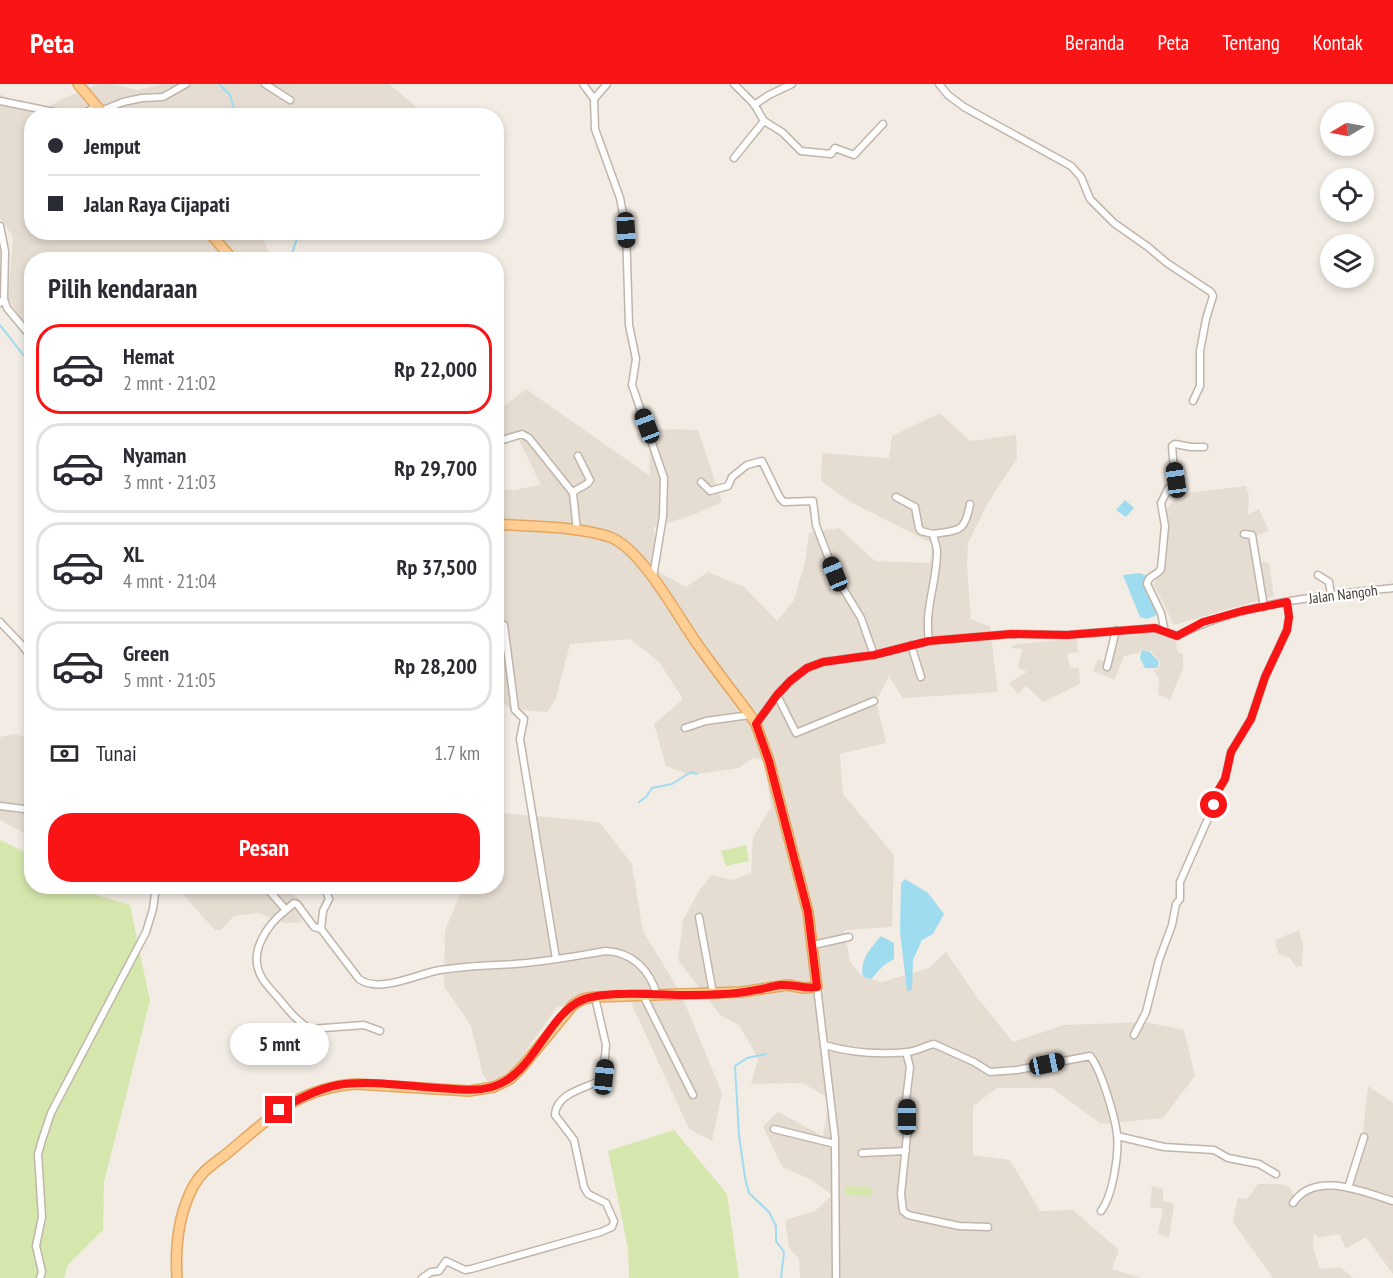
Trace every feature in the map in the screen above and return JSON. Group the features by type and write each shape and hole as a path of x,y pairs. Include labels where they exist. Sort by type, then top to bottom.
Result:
{"main road":[{"path":"78,84 98,108"},
{"path":"216,240 226,252"},
{"path":"177,1278 178,1229 194,1185 204,1170 230,1152 279,1110 318,1091 338,1085 368,1084 469,1091 494,1087 510,1079 573,1005 583,999 690,995 713,989 752,991 780,985 817,987 808,912 769,761 756,724 750,715 698,646 653,578 622,543 594,532 504,525"}],"street":[{"path":"108,108 142,98 163,98 186,84"},
{"path":"265,84 290,100"},
{"path":"583,84 594,99 595,129 620,198 626,230 629,326 636,359 632,385 664,478 663,516 653,578"},
{"path":"594,99 607,84"},
{"path":"734,84 754,105 764,121 782,132 801,151 831,154 835,148 854,155 883,124"},
{"path":"754,105 769,94 792,84"},
{"path":"939,84 948,95 964,107 1071,166 1081,177 1090,199 1114,224 1211,292 1213,296 1200,351 1200,386 1193,402"},
{"path":"0,101 35,108"},
{"path":"734,158 764,121"},
{"path":"0,226 4,240 2,301 24,328"},
{"path":"504,440 522,434 529,438 573,493 577,531"},
{"path":"1166,633 1161,613 1147,584 1152,575 1161,569 1165,526 1161,503 1176,480 1172,446 1175,444 1204,447"},
{"path":"573,493 590,482 578,456"},
{"path":"701,482 710,491 728,486 732,477 747,465 762,461 780,498 787,503 813,501 816,525 831,564 861,618 874,655"},
{"path":"896,497 915,507 919,528 921,531 933,534 962,527 966,522 970,504"},
{"path":"929,641 928,607 937,551 933,534"},
{"path":"1244,534 1252,535 1264,607"},
{"path":"1318,575 1329,582 1330,595"},
{"name":"Jalan Nangoh","path":"756,724 790,681 813,665 832,660 874,655 929,641 1025,634 1067,635 1155,628 1177,636 1203,622 1264,607 1330,595 1393,588"},
{"path":"1134,1035 1146,1012 1159,960 1172,925 1176,904 1180,899 1180,882 1214,805 1218,789 1225,779 1231,752 1251,719 1265,677 1287,630 1289,617 1287,602"},
{"path":"0,622 24,648"},
{"path":"504,625 514,710 524,719 520,739 556,960"},
{"path":"1107,667 1116,630"},
{"path":"911,645 921,677"},
{"path":"777,695 796,733 874,701"},
{"path":"685,728 706,721 750,715"},
{"path":"0,806 24,809"},
{"path":"40,1278 42,1272 36,1246 42,1217 40,1147 51,1113 146,932 155,894"},
{"path":"272,894 286,910"},
{"path":"321,929 323,911 329,899 327,894"},
{"path":"380,1031 364,1025 310,1029 295,1018 262,978 258,957 262,936 275,919 294,903 314,927 321,929 359,979 372,985 437,971 556,960 606,951 616,952 646,970 654,983 657,995"},
{"path":"699,917 713,989"},
{"path":"813,945 849,937"},
{"path":"817,987 835,1144 836,1278"},
{"path":"643,995 693,1095"},
{"path":"422,1278 431,1272 439,1271 446,1261 465,1270 471,1269 602,1232 612,1227 614,1221 606,1203 588,1194 584,1187 574,1140 555,1114 559,1104 567,1097 604,1077 606,1044 595,997"},
{"path":"824,1045 843,1051 873,1053 906,1052 934,1044 990,1072 1017,1070 1090,1056 1102,1080 1117,1136 1114,1177 1106,1204 1101,1210"},
{"path":"906,1052 910,1067 906,1100 906,1151 901,1204 905,1213 958,1226 988,1227"},
{"path":"774,1129 835,1144"},
{"path":"1117,1136 1164,1147 1214,1150 1228,1158 1259,1164 1276,1174"},
{"path":"1348,1188 1364,1137"},
{"path":"862,1153 906,1151"},
{"path":"1293,1203 1307,1190 1321,1186 1339,1186 1393,1201"}],"shaded area":[{"path":"99,84 111,84 138,90 163,84 389,84 418,108 46,108 66,97"},
{"path":"0,94 24,109 24,240 264,240 268,252 24,252 24,324 8,298 13,237 0,218"},
{"path":"526,389 650,476 649,429 698,430 722,502 693,515 654,527 657,571 686,587 708,572 744,587 777,621 794,600 805,562 809,533 839,528 875,561 930,563 933,544 849,501 821,481 822,453 889,458 892,436 940,413 970,441 1016,435 1017,458 987,505 968,543 967,566 971,619 990,627 998,692 903,698 889,676 876,701 886,743 840,754 843,794 894,855 892,927 844,930 850,962 863,977 882,982 929,968 946,952 976,996 1013,1042 1064,1025 1145,1022 1184,1030 1195,1076 1163,1118 1101,1124 1052,1088 997,1088 973,1106 973,1155 1010,1160 1040,1211 1073,1210 1119,1250 1112,1269 1141,1278 800,1278 799,1259 789,1248 785,1220 815,1211 832,1195 812,1180 782,1167 763,1126 778,1112 823,1136 829,1098 802,1083 751,1084 758,1058 739,1025 720,1015 678,960 683,920 700,889 712,875 733,880 751,873 753,838 771,807 764,760 753,758 739,768 690,775 666,766 654,724 683,699 659,662 630,639 570,644 556,698 547,712 510,709 504,703 504,490 541,485 519,440 504,444 504,406"},
{"path":"1246,486 1249,496 1248,515 1259,509 1269,531 1253,537 1255,561 1269,563 1274,596 1174,625 1154,585 1166,554 1165,511 1179,494"},
{"path":"1159,632 1176,640 1177,651 1183,655 1183,668 1170,700 1158,694 1159,679 1153,670 1159,669 1160,662 1151,651 1141,650 1139,653 1124,656 1114,680 1093,671 1098,659 1107,662 1114,637"},
{"path":"1077,639 1078,652 1067,654 1070,667 1079,669 1080,684 1043,702 1026,686 1018,694 1009,683 1027,672 1018,667 1022,649 1010,648 1017,644"},
{"path":"15,734 24,737 24,833 0,820 0,737"},
{"path":"504,813 599,822 632,864 643,931 681,994 722,1093 712,1141 689,1129 629,998 606,999 557,1007 496,1093 483,1075 471,1026 444,986 445,931 460,894 504,894"},
{"path":"182,894 293,894 304,904 301,923 284,923 258,913 234,916 221,930 215,930"},
{"path":"1299,930 1303,945 1302,966 1296,967 1290,958 1278,953 1275,940"},
{"path":"1368,1086 1393,1103 1393,1274 1366,1237 1346,1249 1339,1234 1318,1238 1314,1232 1313,1247 1320,1269 1340,1267 1353,1278 1273,1278 1233,1222 1238,1198 1247,1199 1258,1184 1289,1186 1296,1200 1307,1190 1348,1188 1363,1132"},
{"path":"1152,1186 1163,1189 1163,1201 1174,1204 1169,1238 1158,1233 1163,1209 1150,1207"}],"green space":[{"path":"0,840 24,852 24,894 93,894 130,905 150,1001 104,1182 103,1230 68,1265 64,1278 0,1278"},
{"path":"746,845 749,861 726,866 721,851"},
{"path":"674,1130 727,1194 739,1278 629,1278 628,1248 608,1151"},
{"path":"845,1186 871,1187 871,1196 845,1195"}],"water":[{"path":"1125,500 1134,508 1126,517 1116,510"},
{"path":"1140,573 1147,576 1145,586 1152,597 1157,615 1147,619 1140,617 1123,575"},
{"path":"1142,650 1150,652 1159,662 1157,668 1145,668 1140,658"},
{"path":"905,879 928,893 944,914 933,934 922,940 913,960 912,990 907,991 900,932 901,883"},
{"path":"881,936 894,943 894,959 884,965 871,979 863,977 864,960"}],"waterway":[{"path":"219,84 230,95 234,108"},
{"path":"293,252 296,240"},
{"path":"0,325 24,356"},
{"path":"639,802 652,788 672,784 691,772 697,774"},
{"path":"766,1054 747,1058 735,1066 739,1135 749,1193 769,1212 776,1226 776,1241 784,1252 781,1278"}],"route":[{"path":"279,1110 318,1091 338,1085 368,1084 469,1091 494,1087 510,1079 532,1056 573,1005 583,999 618,995 742,992 780,985 817,987 808,912 769,761 756,724 790,681 818,663 874,655 929,641 1011,634 1067,635 1155,628 1177,636 1203,622 1287,602 1289,624 1287,630 1265,677 1251,719 1231,752 1225,779 1215,796 1214,805"}]}
